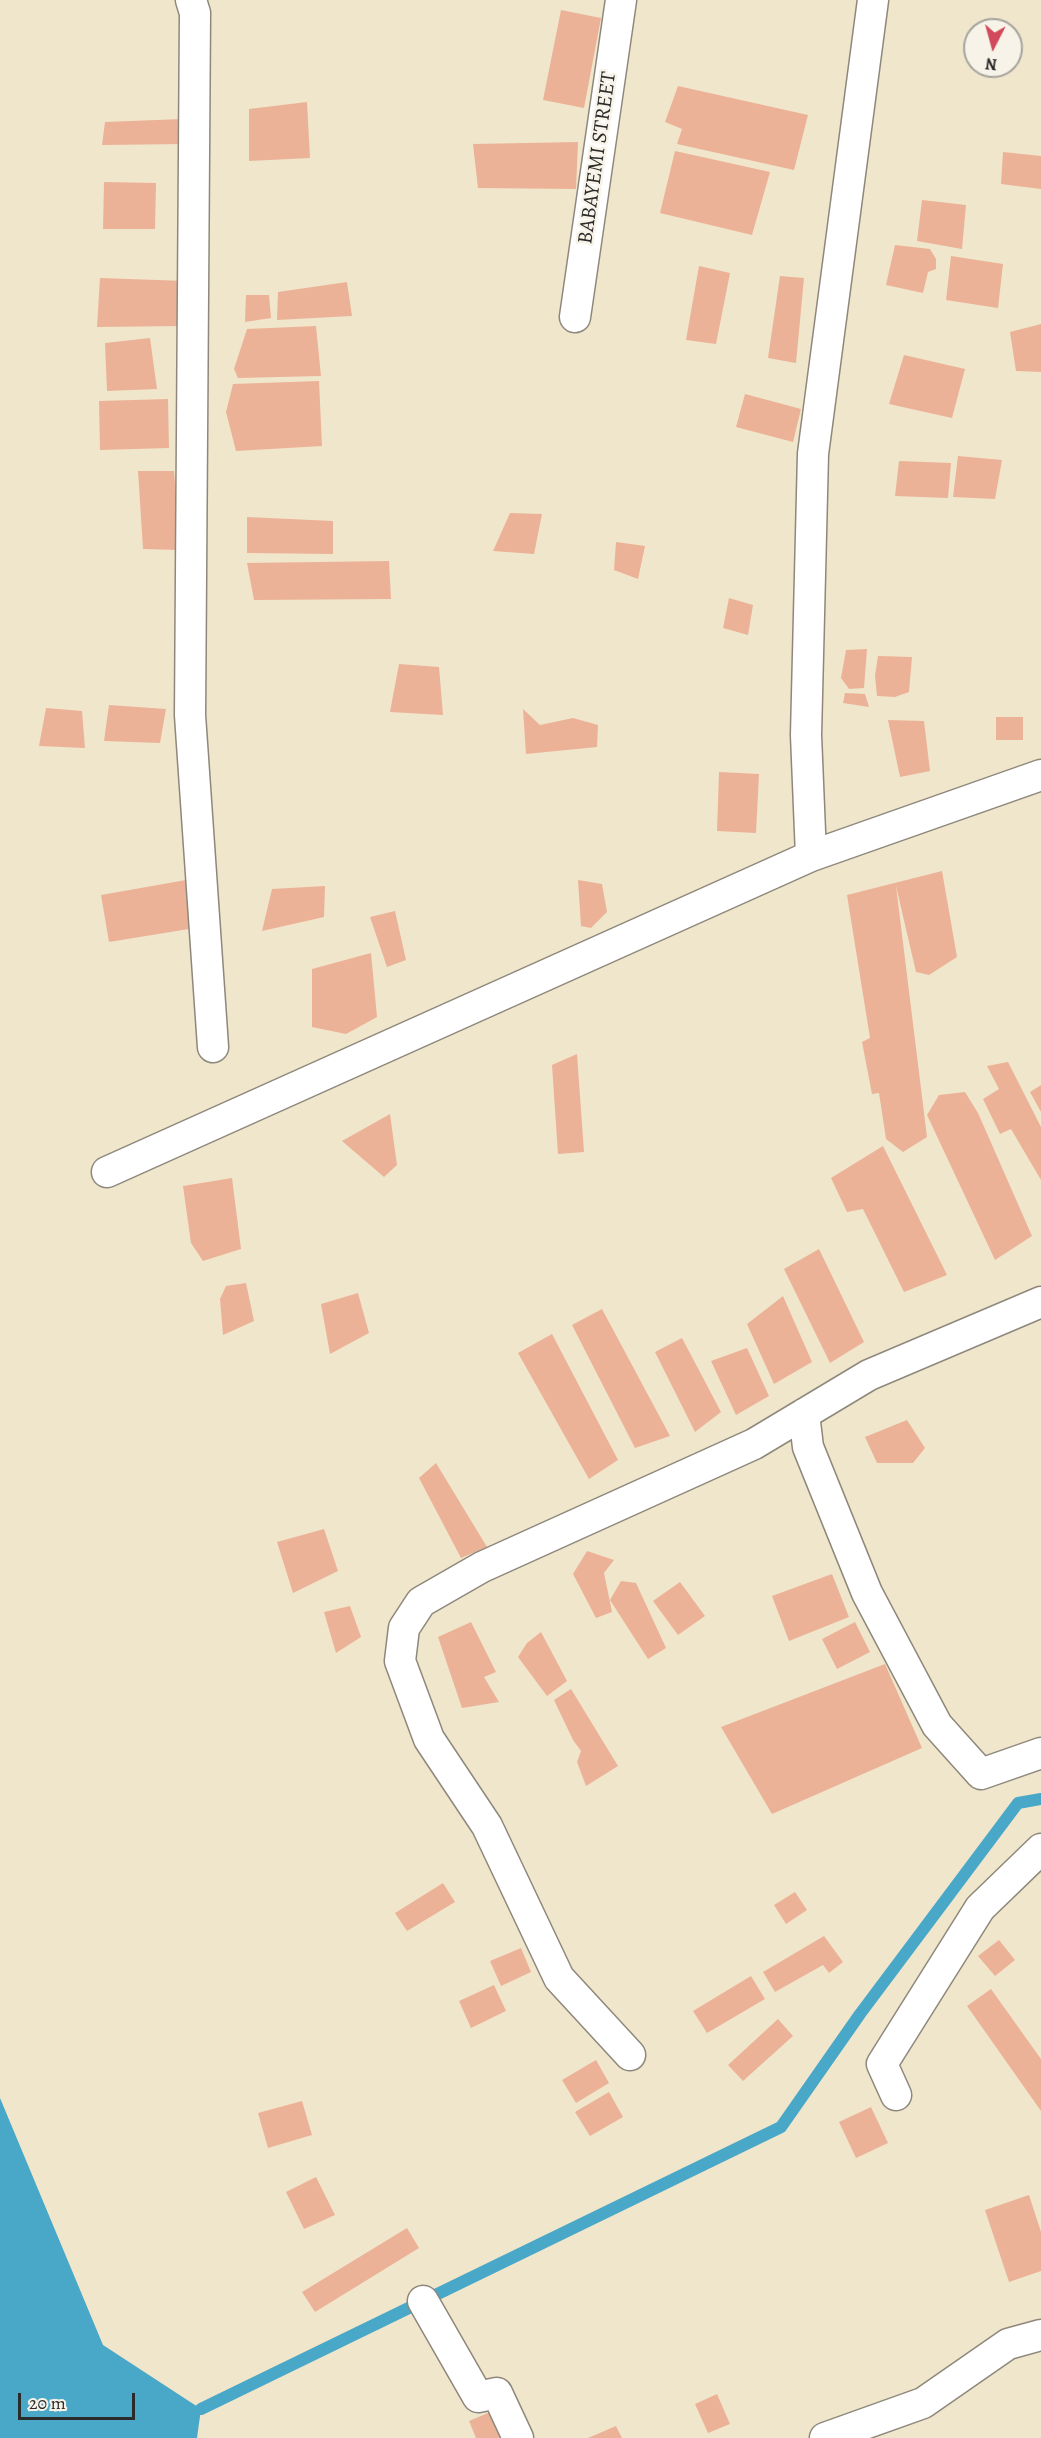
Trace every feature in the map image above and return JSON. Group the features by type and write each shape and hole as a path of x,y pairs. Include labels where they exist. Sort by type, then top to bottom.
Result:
{"street":[{"path":"191,0 195,13 190,715 213,1047"},
{"name":"BABAYEMI STREET","path":"575,317 621,0"},
{"path":"811,856 806,735 813,454 873,0"},
{"path":"107,1172 811,856 1041,775"},
{"path":"630,2055 559,1978 487,1826 429,1739 400,1661 404,1628 421,1602 482,1567 754,1444 870,1375 1041,1302"},
{"path":"804,1414 808,1447 867,1593 937,1725 981,1774 1041,1753"},
{"path":"896,2095 882,2064 980,1908 1041,1849"},
{"path":"423,2301 478,2397 497,2393 518,2438"},
{"path":"825,2438 923,2403 1008,2344 1041,2335"}],"water":[{"path":"0,2098 103,2345 201,2409 197,2438 0,2438"}],"building":[{"path":"561,10 601,18 584,108 543,100"},
{"path":"678,86 808,115 794,170 677,144 682,129 665,122"},
{"path":"307,102 310,158 249,161 249,109"},
{"path":"182,119 185,144 102,145 105,122"},
{"path":"578,142 576,189 478,188 473,144"},
{"path":"675,151 770,172 752,235 660,213"},
{"path":"1003,152 1041,156 1041,189 1001,184"},
{"path":"104,182 156,183 155,229 103,229"},
{"path":"922,200 966,205 962,249 917,241"},
{"path":"895,245 930,249 936,259 936,269 928,272 923,293 886,285"},
{"path":"951,256 1003,264 998,308 946,300"},
{"path":"699,266 730,273 716,344 686,340"},
{"path":"780,276 804,278 796,363 768,358"},
{"path":"100,278 186,281 183,326 97,327"},
{"path":"347,282 352,316 277,320 278,292"},
{"path":"246,295 269,295 271,318 245,322"},
{"path":"1041,324 1041,372 1016,371 1010,332"},
{"path":"316,326 321,376 238,378 234,369 247,329"},
{"path":"150,338 157,389 107,391 105,343"},
{"path":"904,355 965,369 952,418 889,404"},
{"path":"319,381 322,446 236,451 226,412 233,384"},
{"path":"745,394 801,409 793,442 736,427"},
{"path":"168,399 169,448 100,450 99,401"},
{"path":"958,456 1002,460 995,499 953,497"},
{"path":"899,461 951,463 948,498 895,496"},
{"path":"138,471 174,471 180,550 143,549"},
{"path":"510,513 542,514 534,554 493,551"},
{"path":"247,517 333,521 333,554 247,553"},
{"path":"616,542 645,546 638,579 614,570"},
{"path":"389,561 391,599 254,600 247,563"},
{"path":"729,598 753,605 748,635 723,628"},
{"path":"867,649 864,688 849,689 841,678 846,650"},
{"path":"878,656 912,657 909,692 895,697 877,696 875,676"},
{"path":"399,664 439,667 443,715 390,712"},
{"path":"845,693 865,694 869,707 843,703"},
{"path":"109,705 166,709 160,743 104,741"},
{"path":"46,708 82,711 85,748 39,746"},
{"path":"523,709 540,725 573,718 598,725 597,747 526,754"},
{"path":"996,717 1023,717 1023,740 996,740"},
{"path":"888,720 924,721 930,771 900,777"},
{"path":"719,772 759,774 756,833 717,831"},
{"path":"942,871 957,957 929,975 916,972 896,886 927,1137 903,1152 886,1139 879,1093 872,1094 862,1042 870,1038 847,895"},
{"path":"186,880 195,928 109,942 101,895"},
{"path":"578,880 602,884 607,912 591,928 581,926"},
{"path":"325,886 324,917 262,931 272,889"},
{"path":"395,911 406,960 387,967 370,917"},
{"path":"371,953 377,1017 346,1034 312,1027 312,969"},
{"path":"577,1054 584,1152 558,1154 552,1065"},
{"path":"1008,1062 1041,1127 1041,1180 1011,1129 1000,1134 983,1099 999,1089 987,1066"},
{"path":"1041,1085 1041,1112 1030,1092"},
{"path":"965,1092 978,1113 1032,1236 995,1260 927,1115 939,1095"},
{"path":"390,1114 397,1165 384,1177 342,1141"},
{"path":"883,1146 947,1275 904,1292 863,1209 847,1212 831,1178"},
{"path":"232,1178 241,1249 203,1261 191,1243 183,1186"},
{"path":"819,1249 864,1342 830,1363 784,1269"},
{"path":"246,1283 254,1321 223,1335 220,1299 226,1286"},
{"path":"358,1293 369,1333 330,1354 321,1304"},
{"path":"783,1296 812,1362 774,1384 747,1324"},
{"path":"602,1309 670,1436 635,1448 572,1325"},
{"path":"552,1334 618,1460 589,1479 518,1353"},
{"path":"682,1338 721,1412 695,1432 655,1352"},
{"path":"747,1348 769,1396 736,1415 711,1361"},
{"path":"907,1420 925,1448 913,1463 877,1463 865,1437"},
{"path":"436,1463 487,1547 461,1558 419,1478"},
{"path":"324,1529 338,1571 293,1593 277,1542"},
{"path":"587,1551 614,1560 604,1573 612,1612 596,1618 573,1574"},
{"path":"832,1574 849,1617 789,1641 772,1596"},
{"path":"621,1581 636,1583 666,1648 648,1659 610,1600"},
{"path":"680,1582 705,1616 678,1635 653,1601"},
{"path":"350,1606 361,1637 336,1653 324,1612"},
{"path":"471,1622 496,1672 484,1677 499,1702 462,1708 438,1637"},
{"path":"855,1622 870,1652 837,1669 822,1639"},
{"path":"541,1632 567,1681 547,1696 518,1657 527,1643"},
{"path":"885,1664 922,1748 772,1814 721,1727"},
{"path":"571,1689 618,1766 586,1786 577,1762 581,1751 573,1740 554,1700"},
{"path":"443,1883 455,1902 407,1931 395,1913"},
{"path":"795,1892 807,1910 786,1924 774,1905"},
{"path":"824,1936 843,1962 829,1973 823,1965 775,1992 763,1972"},
{"path":"999,1940 1015,1960 995,1976 978,1956"},
{"path":"521,1948 531,1972 501,1986 490,1961"},
{"path":"751,1976 765,1999 707,2033 693,2011"},
{"path":"494,1985 506,2011 471,2028 459,2001"},
{"path":"991,1989 1041,2059 1041,2111 967,2006"},
{"path":"778,2019 793,2036 743,2081 728,2065"},
{"path":"596,2060 609,2083 576,2103 562,2080"},
{"path":"609,2092 623,2117 590,2136 575,2112"},
{"path":"302,2101 312,2135 268,2148 258,2113"},
{"path":"871,2107 888,2143 856,2158 839,2122"},
{"path":"316,2177 335,2215 304,2229 286,2192"},
{"path":"1029,2195 1041,2232 1041,2271 1009,2282 985,2210"},
{"path":"407,2228 419,2248 315,2312 302,2292"},
{"path":"717,2394 730,2424 708,2433 695,2404"},
{"path":"495,2410 508,2438 476,2438 469,2421"},
{"path":"616,2426 622,2438 588,2438"}],"waterway":[{"path":"201,2409 781,2127 860,2014 1018,1803 1041,1799"}]}
